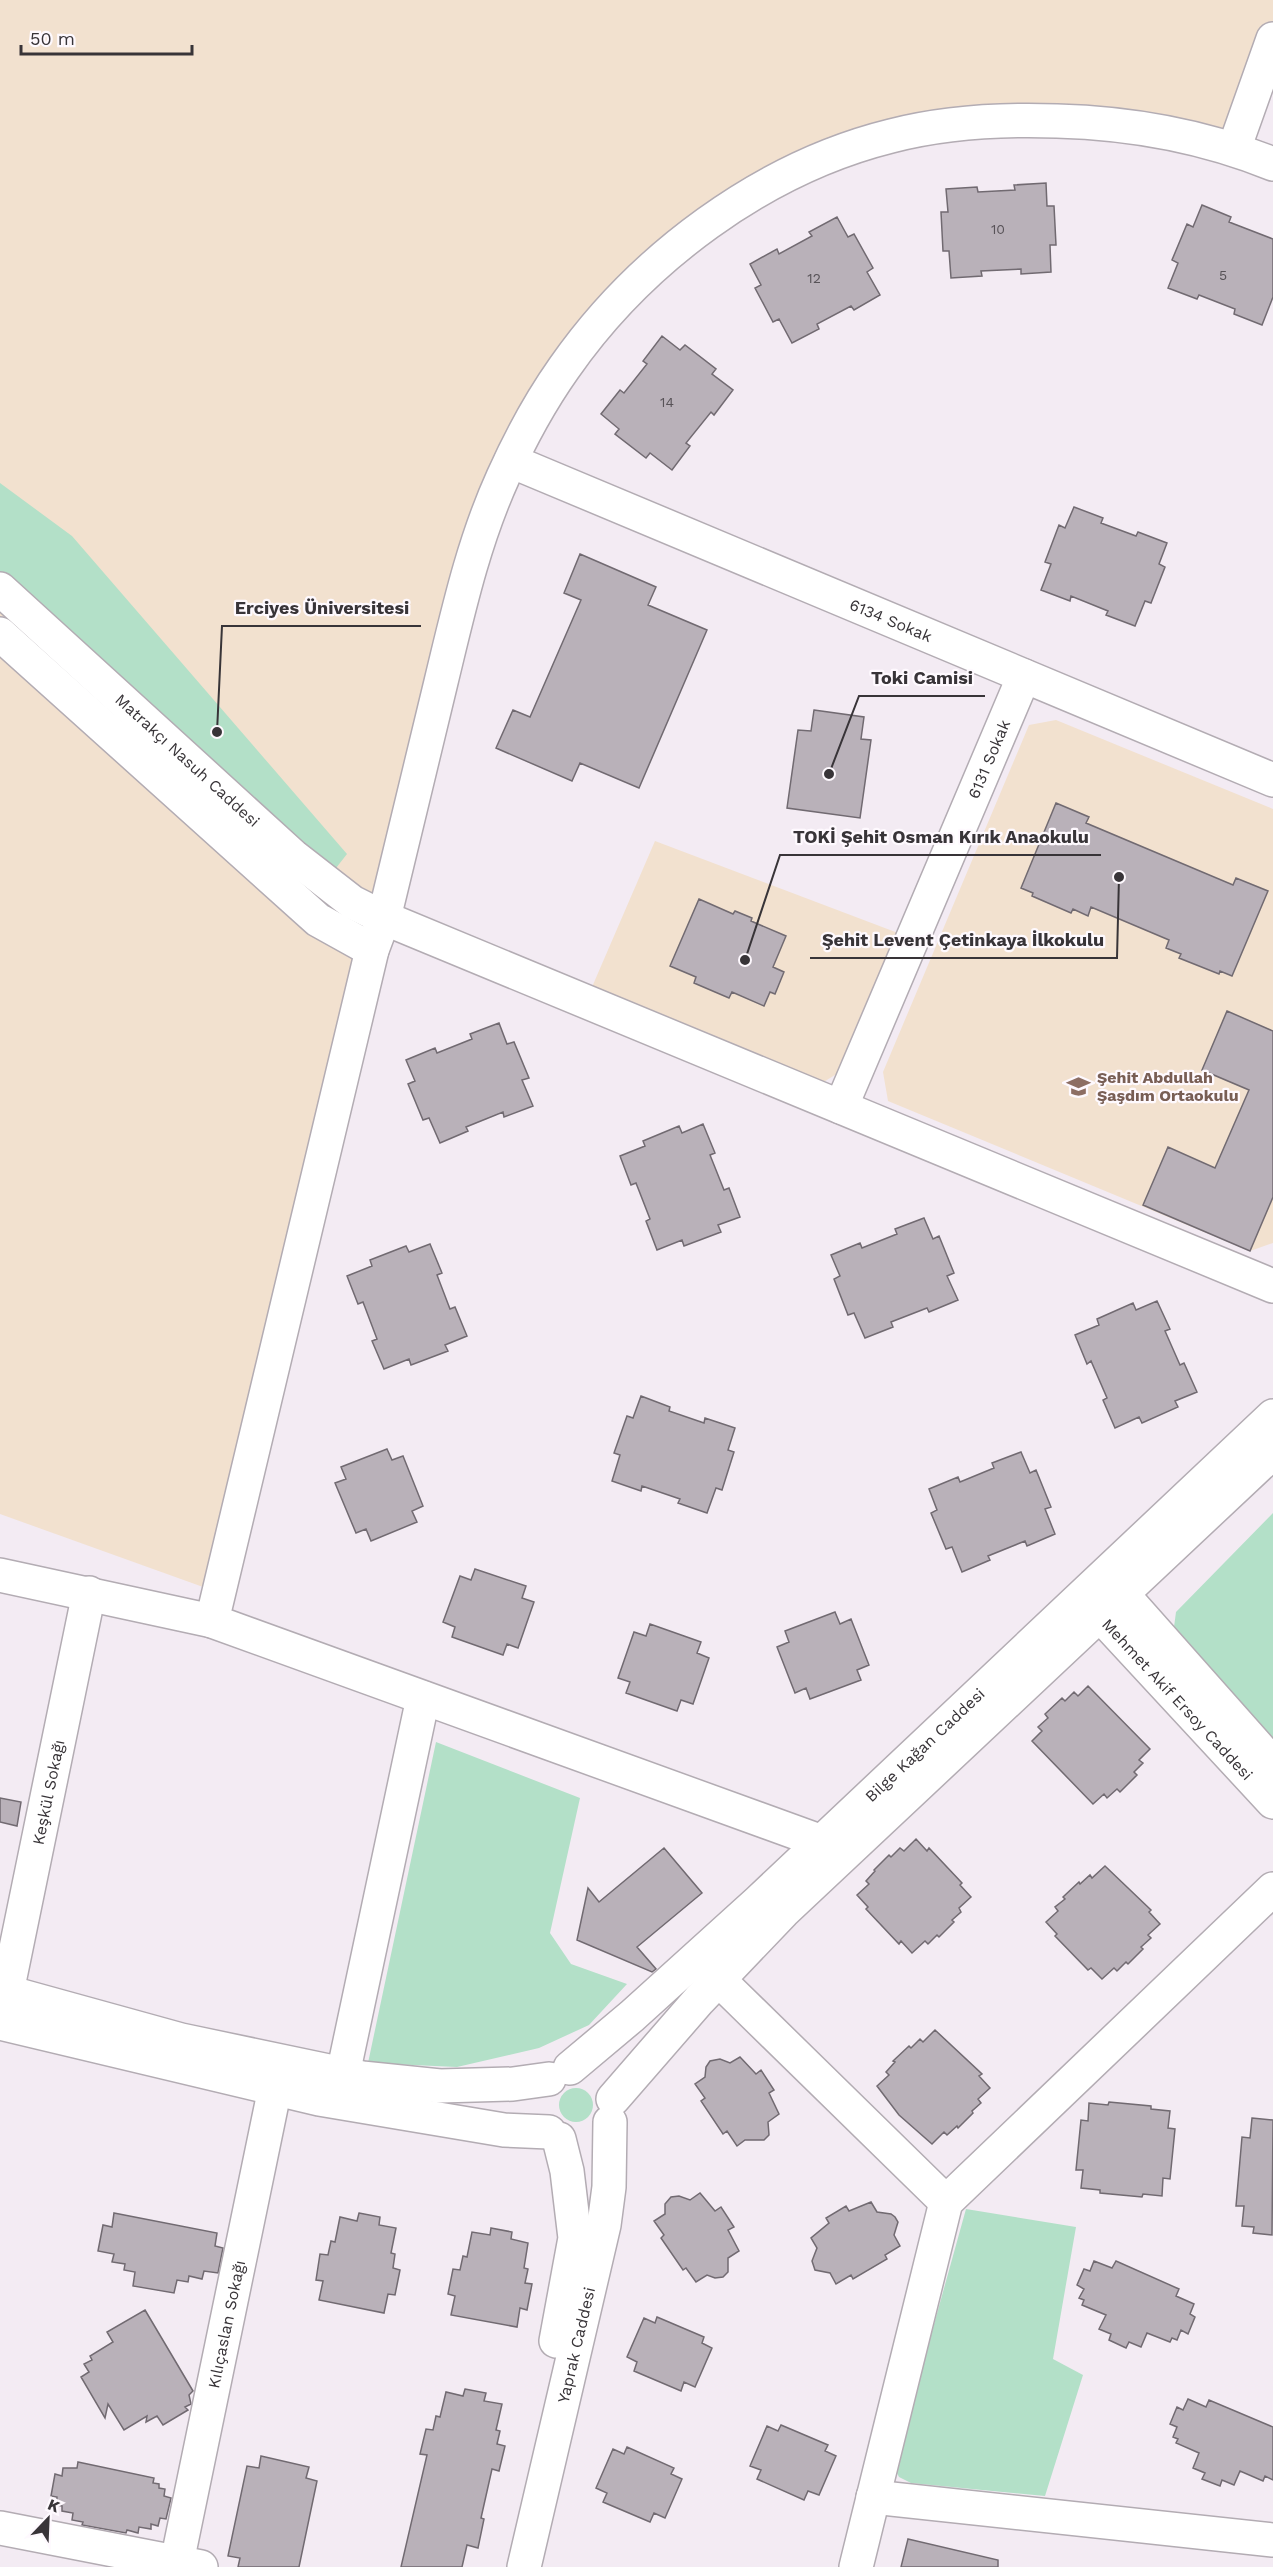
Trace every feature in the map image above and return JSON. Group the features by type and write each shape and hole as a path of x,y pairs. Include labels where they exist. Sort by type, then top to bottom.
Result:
{"street":[{"path":"1234,149 1273,39"},
{"path":"212,1621 372,950 384,918 468,573 484,525 511,461 543,400 563,369 611,309 672,253 730,207 767,185 816,161 863,144 931,127 1028,120 1116,125 1166,133 1234,149 1273,164"},
{"name":"6134 Sokak","path":"511,461 1273,780"},
{"name":"Matrakçı Nasuh Caddesi","path":"0,589 293,856 352,902 384,918 1273,1286"},
{"name":"Matrakçı Nasuh Caddesi","path":"0,634 318,920 372,950"},
{"name":"6131 Sokak","path":"842,1107 1024,676"},
{"name":"Bilge Kağan Caddesi","path":"611,2110 718,1979 1103,1595 1273,1416"},
{"name":"Bilge Kağan Caddesi","path":"559,2073 640,2008 822,1842 1103,1595 1273,1452"},
{"path":"0,1575 212,1621 822,1842"},
{"name":"Keşkül Sokağı","path":"4,1991 89,1593"},
{"name":"Mehmet Akif Ersoy Caddesi","path":"1103,1595 1273,1764"},
{"name":"Mehmet Akif Ersoy Caddesi","path":"1103,1595 1273,1802"},
{"path":"343,2074 423,1698"},
{"path":"856,2567 946,2202 1273,1889"},
{"path":"718,1979 946,2202"},
{"path":"0,2023 319,2099 504,2130 554,2135 570,2142 582,2142 593,2138 611,2110 609,2088 602,2078 593,2072 559,2073 513,2084 440,2086 400,2083 343,2074 181,2040 4,1991"},
{"path":"554,2135 543,2122 538,2100 542,2088 559,2073"},
{"name":"Kılıçaslan Sokağı","path":"185,2565 275,2088"},
{"name":"Yaprak Caddesi","path":"524,2567 604,2225 609,2187 611,2110"},
{"name":"Yaprak Caddesi","path":"504,2567 525,2465 557,2338 575,2238 569,2181 554,2135"},
{"path":"873,2497 1273,2540"},
{"path":"0,2528 185,2565"}],"shaded area":[{"path":"0,0 1273,0 1273,23 1228,147 933,125 687,239 511,457 217,1592 0,1514"},
{"path":"1056,720 1273,809 1273,1243 1250,1251 888,1101 883,1072 1029,725"},
{"path":"655,841 898,933 843,1070 822,1083 592,987"}],"green space":[{"path":"0,483 72,536 347,854 329,877 0,581"},
{"path":"1273,1513 1273,1752 1172,1642 1176,1612"},
{"path":"436,1742 580,1798 550,1933 571,1964 627,1984 589,2025 539,2048 457,2067 368,2063"},
{"path":"576,2088 588,2093 593,2105 588,2117 576,2122 564,2117 559,2105 564,2093"},
{"path":"966,2209 1076,2227 1053,2359 1083,2375 1045,2496 911,2483 899,2477 896,2471 900,2447"}],"building":[{"path":"1046,183 1047,206 1054,206 1056,245 1050,245 1051,272 1021,274 1021,269 981,271 982,276 951,278 949,251 943,251 941,212 948,212 946,189 977,187 978,192 1015,190 1014,185"},
{"path":"1202,205 1231,217 1229,222 1273,239 1273,297 1262,325 1234,314 1235,309 1199,295 1197,299 1168,288 1178,263 1172,260 1187,224 1193,227"},
{"path":"837,217 848,237 854,234 873,268 867,272 880,295 854,310 851,306 817,324 819,329 792,343 779,319 773,322 755,288 761,285 750,264 777,249 779,254 812,236 809,232"},
{"path":"662,336 680,350 685,345 716,369 712,374 733,390 714,415 711,412 686,443 690,446 672,470 650,453 646,458 615,434 619,429 601,414 620,390 624,393 647,364 643,361"},
{"path":"1074,507 1103,518 1101,523 1136,536 1138,532 1167,543 1159,564 1165,567 1151,603 1145,601 1135,626 1106,615 1108,611 1071,596 1070,601 1041,590 1051,564 1045,562 1059,525 1065,528"},
{"path":"580,554 656,587 648,605 707,630 639,788 580,763 572,781 496,748 513,710 530,717 581,600 564,593"},
{"path":"814,710 864,717 861,739 871,740 860,818 787,808 798,730 811,731"},
{"path":"1056,803 1089,817 1086,823 1233,885 1236,878 1268,891 1232,976 1220,971 1219,974 1179,958 1181,954 1166,948 1169,940 1091,907 1088,916 1073,909 1071,913 1032,896 1033,893 1021,888"},
{"path":"699,899 733,914 735,911 752,918 751,921 786,936 773,967 784,972 775,994 770,992 764,1006 732,992 729,998 694,983 696,977 670,966"},
{"path":"1227,1011 1273,1031 1273,1197 1250,1251 1143,1205 1168,1147 1215,1168 1249,1090 1202,1070"},
{"path":"499,1023 507,1044 514,1042 529,1078 522,1080 533,1106 504,1117 503,1112 466,1127 468,1131 440,1143 429,1118 423,1120 408,1084 415,1081 406,1060 435,1048 437,1053 472,1039 470,1034"},
{"path":"703,1124 715,1153 710,1155 724,1190 729,1188 740,1217 718,1225 721,1232 684,1246 682,1240 657,1250 646,1221 650,1219 636,1183 631,1185 620,1156 645,1146 643,1141 679,1126 682,1133"},
{"path":"924,1218 933,1239 939,1236 954,1273 947,1276 958,1300 929,1312 927,1308 891,1322 893,1327 865,1338 854,1313 848,1315 834,1279 840,1276 831,1255 860,1243 862,1248 897,1234 895,1229"},
{"path":"430,1244 442,1273 437,1275 450,1309 455,1307 467,1336 445,1345 448,1351 411,1365 409,1359 384,1369 372,1341 377,1339 363,1302 358,1304 347,1276 372,1266 370,1260 406,1246 409,1252"},
{"path":"1157,1301 1170,1329 1165,1331 1180,1365 1184,1363 1197,1392 1175,1401 1178,1407 1142,1423 1139,1417 1115,1428 1103,1400 1107,1398 1091,1361 1087,1364 1075,1335 1099,1325 1097,1319 1133,1303 1136,1310"},
{"path":"641,1396 670,1407 669,1411 704,1423 705,1418 735,1428 728,1450 734,1452 722,1490 716,1488 707,1513 678,1503 680,1499 642,1486 641,1491 612,1481 620,1455 614,1453 627,1416 633,1418"},
{"path":"387,1449 392,1460 403,1456 423,1506 412,1511 417,1522 371,1541 366,1529 356,1533 335,1483 346,1479 341,1467"},
{"path":"1021,1452 1030,1473 1036,1470 1051,1507 1045,1509 1055,1534 1027,1546 1025,1541 988,1556 990,1560 962,1572 952,1547 946,1549 931,1513 937,1510 929,1489 958,1477 960,1482 994,1468 992,1463"},
{"path":"475,1569 526,1586 522,1598 534,1602 518,1648 507,1644 503,1655 452,1637 455,1627 443,1622 460,1576 471,1580"},
{"path":"835,1612 840,1624 851,1619 869,1665 857,1670 861,1680 810,1699 806,1688 795,1693 777,1647 789,1642 785,1631"},
{"path":"650,1624 701,1642 697,1653 709,1658 693,1704 681,1700 677,1711 626,1693 630,1682 618,1678 634,1632 646,1636"},
{"path":"1088,1686 1150,1749 1139,1760 1143,1763 1134,1772 1137,1775 1120,1792 1117,1789 1107,1798 1104,1794 1093,1804 1032,1741 1042,1731 1038,1727 1048,1718 1045,1714 1062,1698 1065,1701 1074,1692 1078,1696"},
{"path":"0,1798 21,1802 17,1826 0,1822"},
{"path":"916,1839 927,1851 929,1848 962,1883 960,1885 971,1897 959,1908 961,1912 939,1937 937,1935 928,1944 925,1941 912,1953 901,1941 899,1944 866,1909 868,1907 857,1895 869,1884 866,1881 889,1855 891,1857 900,1848 904,1851"},
{"path":"664,1848 702,1893 637,1947 656,1969 652,1972 577,1940 588,1888 599,1902"},
{"path":"1105,1866 1151,1910 1149,1912 1160,1924 1148,1935 1151,1938 1128,1964 1126,1962 1117,1971 1114,1968 1102,1979 1091,1968 1088,1970 1055,1936 1057,1934 1046,1922 1058,1911 1055,1907 1065,1899 1063,1897 1079,1882 1080,1884 1090,1875 1092,1878"},
{"path":"935,2030 982,2074 979,2076 990,2088 978,2099 981,2103 958,2128 957,2126 947,2135 944,2132 932,2144 899,2115 877,2086 889,2075 886,2072 895,2062 893,2061 909,2046 911,2048 920,2039 923,2042"},
{"path":"740,2057 756,2074 761,2070 774,2090 769,2093 779,2114 768,2122 769,2135 764,2140 745,2140 737,2146 727,2131 723,2134 701,2101 705,2098 695,2084 705,2077 706,2067 710,2061 720,2059 730,2063"},
{"path":"1109,2102 1151,2106 1151,2109 1170,2111 1168,2128 1175,2129 1170,2179 1163,2178 1162,2196 1143,2194 1142,2197 1100,2193 1100,2190 1081,2188 1083,2170 1076,2170 1081,2120 1088,2121 1089,2103 1108,2105"},
{"path":"1252,2118 1273,2120 1272,2235 1253,2233 1254,2227 1242,2226 1244,2206 1236,2206 1242,2137 1250,2138"},
{"path":"700,2193 715,2211 721,2207 734,2227 728,2230 739,2251 728,2258 728,2272 723,2277 715,2278 707,2275 696,2282 686,2268 683,2270 661,2238 664,2235 654,2221 665,2214 665,2204 671,2197 679,2196 690,2200"},
{"path":"871,2202 877,2212 891,2214 895,2217 898,2222 894,2235 900,2246 885,2255 887,2259 853,2279 851,2275 836,2284 830,2273 815,2270 812,2261 817,2248 811,2238 829,2223 826,2218 846,2206 849,2211"},
{"path":"114,2213 217,2233 215,2246 223,2248 218,2273 204,2271 202,2279 189,2276 188,2282 177,2280 174,2293 133,2286 135,2272 124,2270 125,2264 112,2262 114,2254 98,2251 103,2225 112,2227"},
{"path":"359,2213 380,2217 379,2225 396,2228 391,2253 395,2254 393,2268 400,2270 395,2295 388,2294 384,2313 319,2300 323,2281 316,2280 320,2254 328,2255 331,2241 335,2242 340,2217 357,2221"},
{"path":"491,2228 512,2232 511,2239 528,2243 524,2268 528,2269 525,2283 532,2284 527,2310 520,2308 517,2327 451,2315 455,2296 448,2294 453,2269 460,2270 463,2256 467,2257 472,2232 490,2235"},
{"path":"1094,2261 1112,2268 1116,2261 1179,2289 1176,2296 1194,2304 1190,2314 1195,2317 1188,2334 1181,2330 1177,2340 1172,2338 1170,2342 1147,2333 1141,2347 1129,2342 1126,2348 1109,2340 1111,2334 1099,2329 1106,2315 1082,2305 1084,2300 1079,2298 1084,2289 1077,2285 1084,2269 1090,2271"},
{"path":"145,2310 193,2391 189,2395 191,2404 185,2407 188,2410 163,2425 157,2416 146,2422 147,2416 124,2430 108,2404 105,2418 81,2377 89,2372 84,2364 92,2360 90,2356 113,2342 107,2332"},
{"path":"657,2317 704,2337 702,2343 712,2348 695,2387 684,2382 681,2391 634,2371 637,2362 627,2357 644,2318 655,2323"},
{"path":"465,2389 486,2393 484,2401 502,2404 496,2430 500,2431 497,2444 505,2446 499,2471 492,2469 481,2518 484,2519 478,2548 467,2545 462,2567 401,2567 427,2455 420,2454 426,2429 433,2430 436,2416 440,2417 446,2392 463,2396"},
{"path":"1188,2399 1206,2407 1209,2400 1273,2427 1273,2480 1265,2476 1263,2481 1240,2471 1234,2485 1222,2480 1220,2486 1202,2479 1205,2473 1193,2468 1199,2453 1176,2443 1178,2439 1173,2437 1177,2427 1170,2424 1177,2407 1183,2410"},
{"path":"781,2425 828,2445 825,2451 836,2456 819,2495 808,2491 804,2500 757,2479 761,2470 750,2466 767,2426 778,2431"},
{"path":"627,2447 674,2468 671,2474 682,2479 665,2518 654,2513 650,2522 603,2502 607,2493 596,2488 613,2449 624,2454"},
{"path":"261,2456 309,2467 306,2478 317,2481 299,2567 238,2567 240,2558 228,2556 247,2466 259,2468"},
{"path":"78,2462 154,2478 153,2483 165,2489 164,2496 171,2498 166,2519 160,2518 158,2526 151,2524 151,2529 139,2527 138,2533 82,2525 83,2522 72,2520 73,2513 62,2511 62,2506 56,2505 57,2497 51,2496 55,2474 62,2476 63,2468 77,2468"},
{"path":"908,2539 998,2560 998,2567 901,2567"}],"place":[{"name":"Erciyes Üniversitesi","path":"217,732"},
{"name":"Toki Camisi","path":"829,774"},
{"name":"Şehit Levent Çetinkaya İlkokulu","path":"1119,877"},
{"name":"TOKİ Şehit Osman Kırık Anaokulu","path":"745,960"},
{"name":"Şehit Abdullah Şaşdım Ortaokulu","path":"1079,1086"}]}
